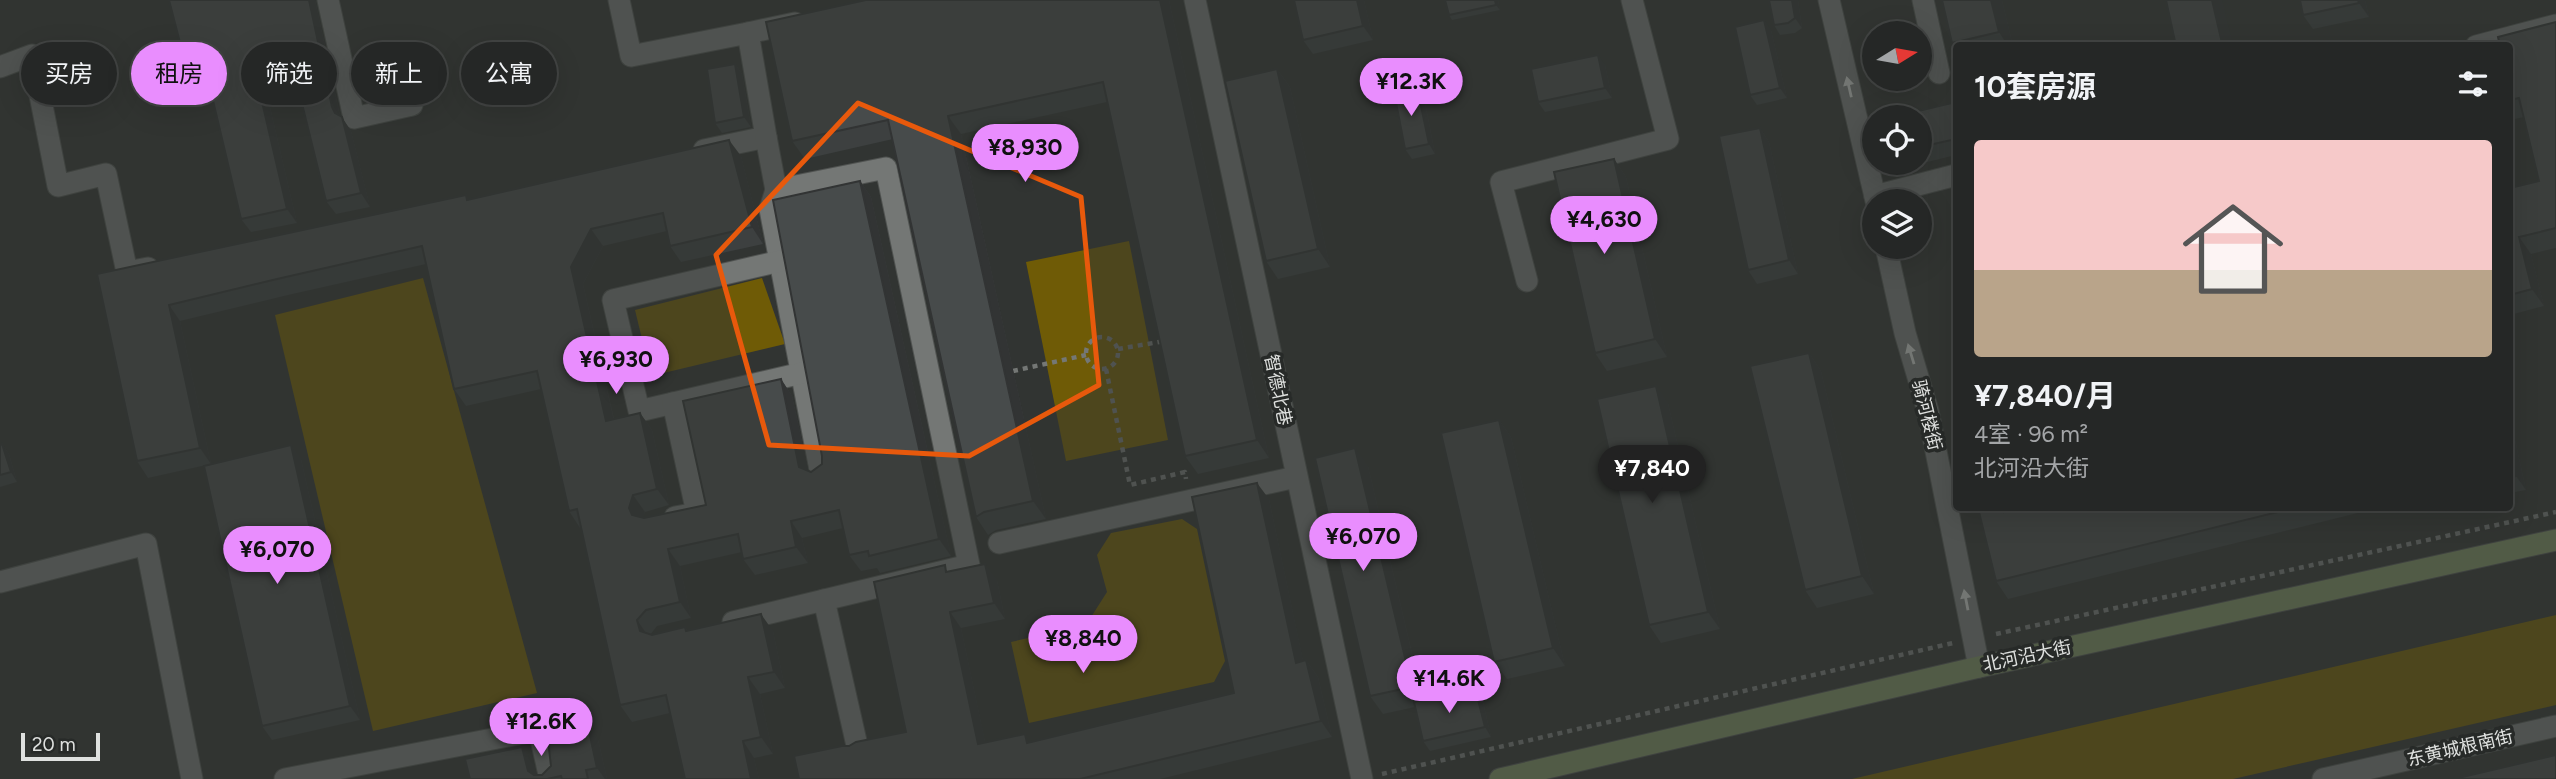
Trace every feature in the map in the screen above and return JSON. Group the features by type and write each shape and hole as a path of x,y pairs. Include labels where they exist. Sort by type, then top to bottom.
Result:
{"main road":[{"name":"北河沿大街","path":"1500,779 1979,667 2556,540"}],"street":[{"path":"328,0 351,104"},
{"path":"619,0 631,56 813,19"},
{"name":"智德北巷","path":"1195,0 1362,779"},
{"path":"1527,281 1502,183 1668,139 1632,0"},
{"path":"1829,0 1873,189"},
{"path":"1923,0 1939,73"},
{"path":"2492,42 2556,26"},
{"path":"748,33 776,190 770,209 821,475"},
{"path":"0,67 32,55 58,186 106,174 127,272 168,264"},
{"path":"351,105 354,118 412,105"},
{"path":"684,154 766,137"},
{"path":"715,626 969,565 886,169 776,190"},
{"path":"1907,189 1953,176"},
{"name":"骑河楼街","path":"1889,259 1905,333 1928,411 1979,667"},
{"path":"780,261 613,300 639,411 802,373"},
{"path":"653,522 697,513 673,403"},
{"path":"999,544 1296,477"},
{"path":"0,582 146,544 192,779"},
{"path":"824,600 858,750"},
{"name":"东黄城根南街","path":"2323,779 2556,726"},
{"path":"285,779 539,730 550,779"}],"path":[{"path":"1098,338 1112,341 1118,349 1118,360 1106,369 1095,368 1086,355 1089,344 1098,338"},
{"path":"1118,349 1168,340"},
{"path":"1013,371 1086,355"},
{"path":"1106,369 1130,485 1185,472 1191,501"}],"highlighted area":[{"path":"858,103 1081,197 1099,385 969,456 769,445 716,255"}],"shaded area":[{"path":"1129,241 1168,440 1066,461 1026,262"},
{"path":"423,278 537,693 373,731 275,315"},
{"path":"762,278 785,344 651,376 635,310"},
{"path":"1182,519 1197,529 1225,661 1214,682 1029,723 1011,642 1086,625 1107,592 1097,555 1111,533"},
{"path":"2556,615 2556,705 2233,779 1852,779"}],"building":[{"path":"169,0 309,0 318,42 241,42 241,105 263,105 287,209 241,219 214,105 227,105 227,42 180,42"},
{"path":"866,0 1160,0 1257,440 1185,456 1103,82 948,116 1033,501 984,512 976,517 888,120 792,141 766,22"},
{"path":"1294,0 1357,0 1363,26 1303,40"},
{"path":"1445,0 1495,0 1496,5 1449,15"},
{"path":"1769,0 1792,0 1795,18 1788,23 1774,25"},
{"path":"1942,0 1991,0 1999,32 1952,43"},
{"path":"2166,0 2212,0 2222,42 2175,42"},
{"path":"2300,0 2358,0 2359,3 2303,15"},
{"path":"1764,20 1780,88 1750,95 1735,27"},
{"path":"2556,22 2556,228 2519,237 2532,289 2513,294 2513,187 2539,181 2519,98 2513,99 2513,42 2499,42 2498,37"},
{"path":"1598,55 1605,88 1538,102 1531,69"},
{"path":"735,64 744,117 715,123 707,69"},
{"path":"1277,69 1318,249 1266,261 1225,81"},
{"path":"1417,87 1429,144 1405,149 1394,92"},
{"path":"1953,103 1953,140 1932,144 1932,108"},
{"path":"302,105 332,105 335,113 342,117 361,193 326,201"},
{"path":"1760,128 1789,260 1748,270 1719,136"},
{"path":"729,140 752,227 670,246 663,213 591,229 571,267 606,421 640,413 657,489 633,495 629,508 632,515 644,518 706,505 683,401 781,379 799,467 811,472 822,464 773,200 860,181 939,539 869,556 868,551 849,555 839,510 791,521 796,547 743,559 738,534 668,549 680,602 646,610 637,620 640,631 652,635 685,627 686,631 761,614 774,672 748,677 761,737 743,741 751,779 685,779 666,695 620,705 577,509 569,511 537,371 454,389 422,246 169,305 200,448 137,461 97,274 466,195 467,200"},
{"path":"1614,159 1655,339 1595,353 1554,172"},
{"path":"1809,353 1862,576 1805,590 1750,366"},
{"path":"1656,386 1708,612 1649,625 1597,399"},
{"path":"1499,420 1553,648 1494,662 1441,433"},
{"path":"2,444 11,472 0,475 0,445"},
{"path":"291,445 350,706 262,726 204,466"},
{"path":"1355,448 1412,687 1370,696 1315,458"},
{"path":"1257,483 1296,663 1306,660 1321,721 1080,779 799,779 794,756 906,732 874,582 945,565 946,572 985,564 994,603 950,612 978,744 1025,734 1027,743 1234,693 1192,497"},
{"path":"1979,511 2282,511 1996,581"},
{"path":"1475,688 1485,727 1423,741 1414,702"},
{"path":"587,722 597,768 586,770 588,779 562,779 561,776 547,779 470,779 465,759 522,747 528,771 534,775 542,775 551,766 547,731"},
{"path":"2556,755 2556,779 2454,779"}]}
